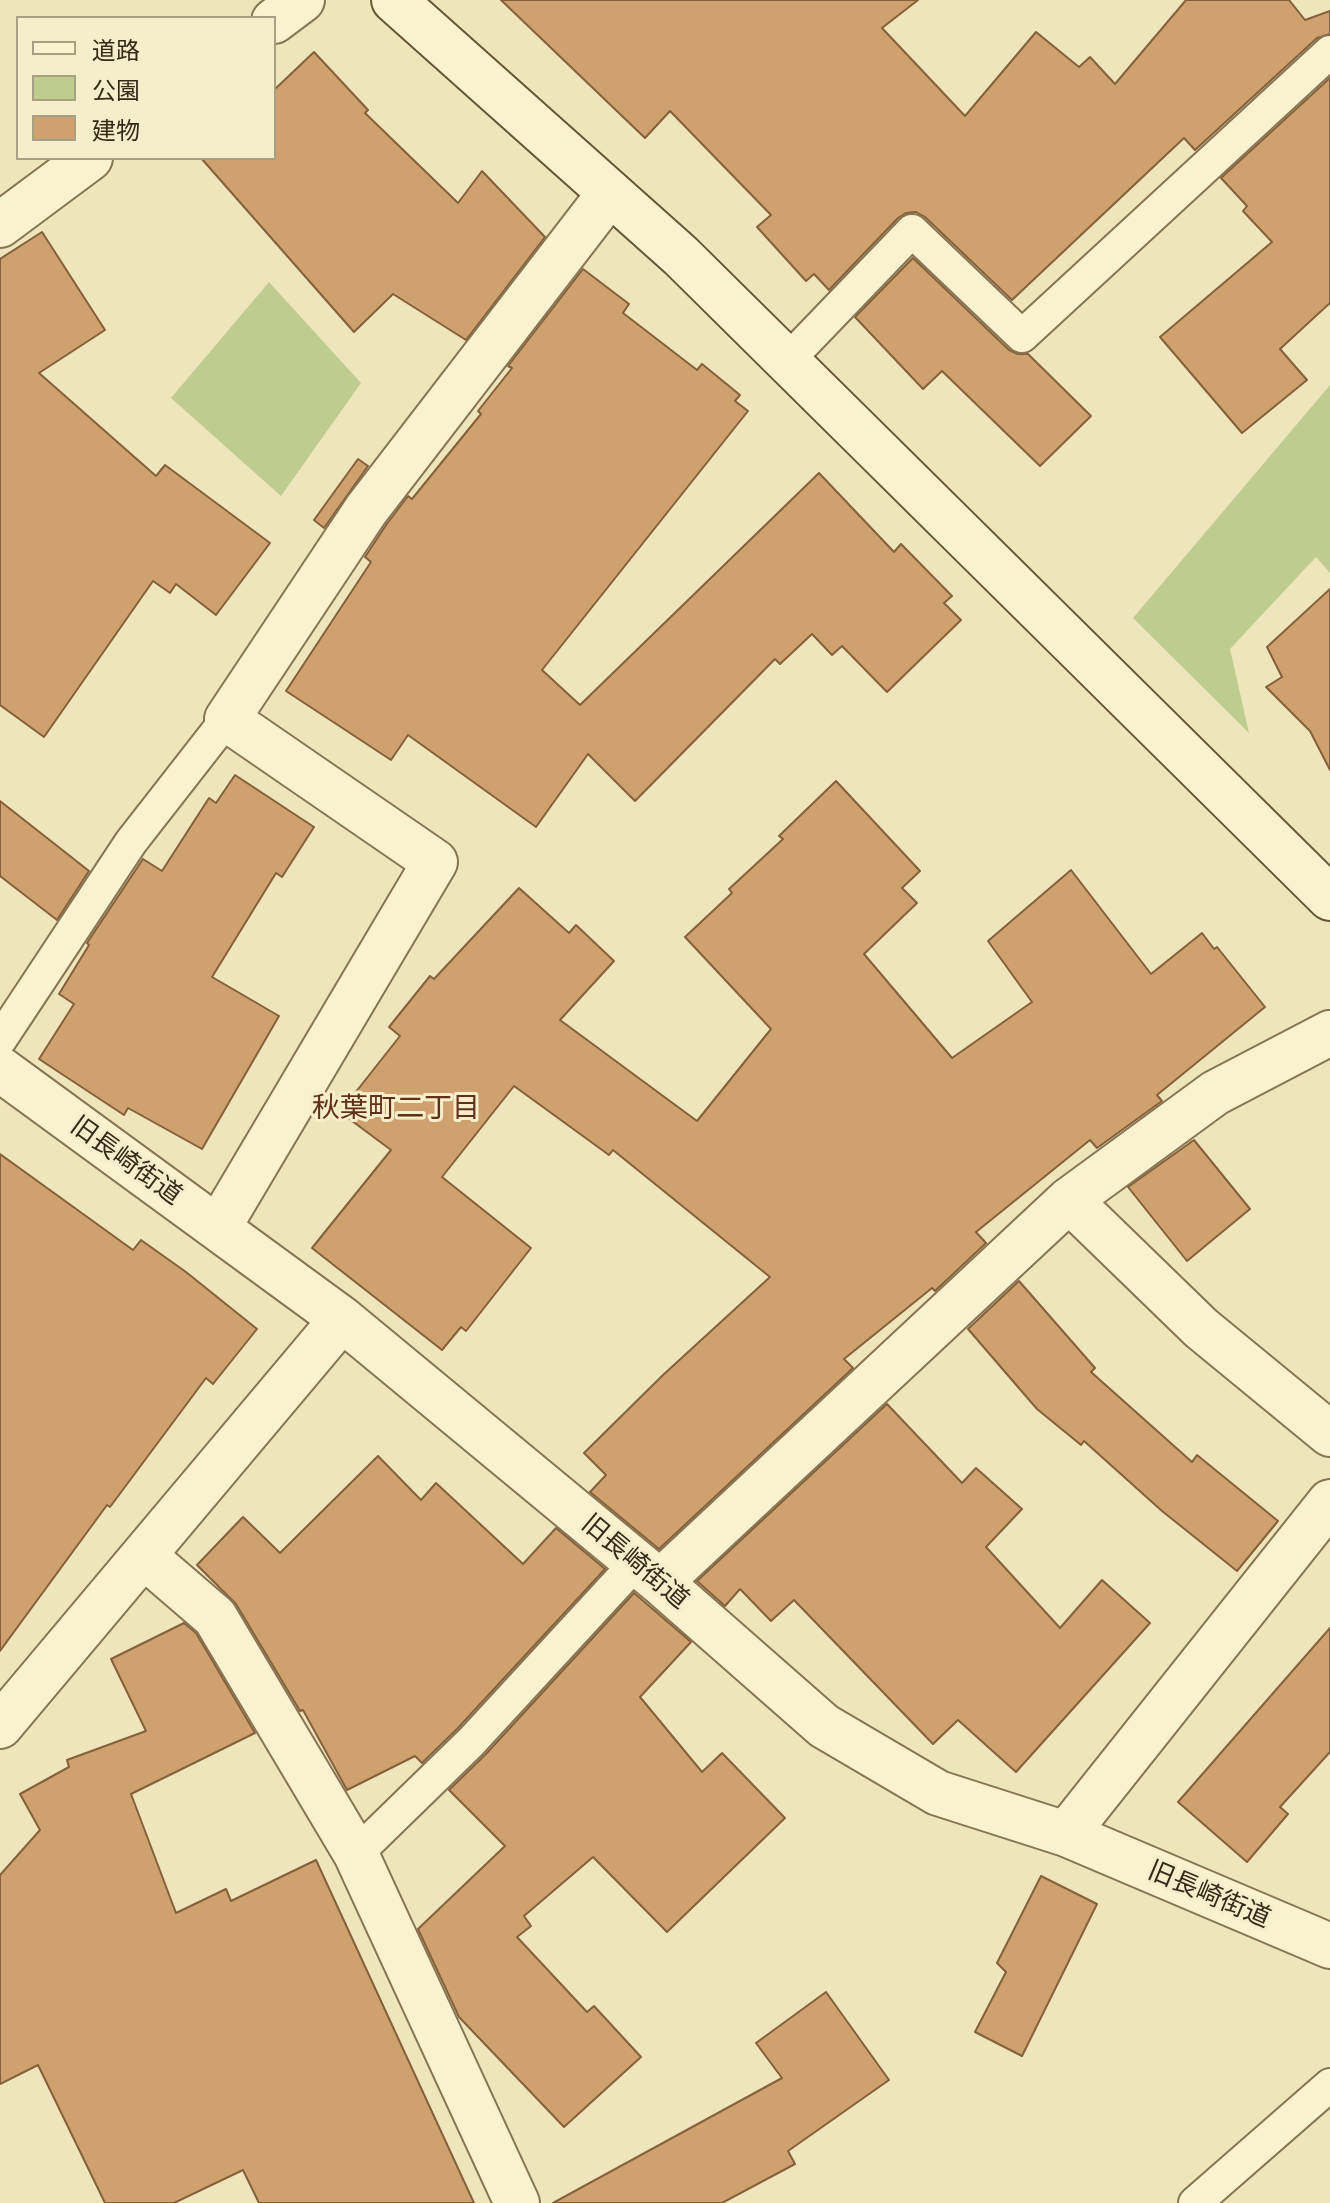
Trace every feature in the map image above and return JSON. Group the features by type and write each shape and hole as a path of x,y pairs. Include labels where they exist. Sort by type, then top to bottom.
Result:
{"street":[{"path":"276,20 302,0"},
{"path":"394,0 681,256 1330,898"},
{"path":"0,225 87,160"},
{"path":"218,1228 435,862 227,719 366,510 610,193"},
{"path":"648,1572 1069,1200 1215,1093 1330,1033"},
{"name":"旧長崎街道","path":"0,1069 342,1319 648,1572 824,1726 938,1793 1066,1834 1330,1946"},
{"path":"1069,1200 1201,1328 1330,1434"},
{"path":"0,1726 342,1319"},
{"path":"1066,1834 1330,1502"},
{"path":"144,1556 215,1617 356,1854 517,2203"}],"lane":[{"path":"787,361 912,231 1022,336 1330,52"},
{"path":"0,1040 131,842 227,719"},
{"path":"356,1854 648,1572"},
{"path":"1195,2203 1330,2085"}],"green space":[{"path":"269,282 361,383 281,496 171,398"},
{"path":"1330,385 1330,573 1316,557 1230,649 1249,733 1133,618"}],"building":[{"path":"501,0 918,0 882,28 965,116 1036,32 1079,67 1090,57 1115,84 1186,0 1289,0 1305,20 1330,11 1330,34 1317,38 1195,150 1184,138 1012,300 916,212 898,218 829,290 814,274 806,281 757,227 771,215 670,111 645,138"},
{"path":"314,52 368,110 365,113 458,203 482,171 545,237 466,340 393,294 354,332 203,160 276,160 276,88"},
{"path":"1330,78 1330,303 1280,349 1307,380 1242,433 1160,337 1272,242 1243,211 1247,206 1221,178"},
{"path":"42,232 105,330 39,373 156,476 165,465 270,543 216,615 176,584 170,593 153,581 44,737 0,705 0,259"},
{"path":"913,258 1009,350 1028,354 1091,416 1040,466 942,371 923,389 855,317"},
{"path":"583,269 629,304 623,313 697,370 702,364 740,395 735,401 748,411 542,670 580,705 819,473 894,552 901,544 952,596 944,603 961,620 887,692 842,646 832,655 812,634 780,664 775,659 635,801 588,754 536,827 408,735 391,760 286,691 371,562 365,557 386,525 408,496 412,499 481,414 478,411 512,368 508,366"},
{"path":"358,459 368,466 324,528 314,520"},
{"path":"1330,589 1330,770 1310,731 1266,687 1282,677 1267,647"},
{"path":"235,775 314,827 282,877 276,873 212,977 279,1016 202,1149 128,1108 124,1115 39,1059 74,1004 59,994 89,945 87,943 143,859 162,871 209,798 216,803"},
{"path":"836,781 920,871 902,888 917,903 864,954 952,1058 1032,1002 988,941 1071,870 1151,974 1202,933 1265,1007 1157,1095 1162,1101 1097,1148 1090,1140 976,1232 986,1243 935,1291 932,1288 844,1359 853,1368 659,1549 590,1492 606,1475 584,1453 770,1277 613,1150 609,1155 514,1086 442,1177 531,1248 466,1331 461,1327 442,1350 312,1248 391,1150 340,1112 400,1036 389,1027 430,976 434,979 519,888 569,933 576,925 614,961 560,1020 697,1121 771,1029 685,937 732,893 729,889 783,839 779,836"},
{"path":"0,801 89,871 57,920 0,876"},
{"path":"1194,1140 1250,1209 1187,1261 1128,1187"},
{"path":"0,1154 133,1250 141,1240 257,1329 213,1384 206,1378 110,1507 107,1505 0,1651"},
{"path":"1019,1281 1095,1368 1091,1372 1192,1462 1197,1455 1278,1521 1237,1571 1162,1511 1084,1441 1081,1445 1037,1409 968,1329"},
{"path":"887,1404 962,1483 976,1468 1022,1509 986,1547 1060,1628 1102,1580 1150,1623 1016,1772 958,1720 933,1744 794,1600 771,1621 740,1589 725,1606 697,1581"},
{"path":"378,1456 421,1500 436,1483 523,1564 556,1528 605,1569 422,1763 415,1756 347,1790 303,1710 300,1711 236,1604 197,1565 243,1517 280,1553"},
{"path":"634,1593 691,1642 640,1697 702,1772 722,1753 785,1818 667,1932 593,1857 524,1916 531,1926 517,1937 587,2012 594,2006 641,2057 564,2127 459,2017 418,1929 505,1846 449,1790"},
{"path":"184,1623 196,1633 255,1733 131,1794 176,1913 226,1889 231,1901 316,1860 474,2203 259,2203 243,2170 174,2203 105,2203 38,2065 0,2084 0,1875 40,1830 20,1794 69,1767 67,1760 146,1731 111,1659"},
{"path":"1330,1628 1330,1752 1280,1807 1288,1814 1247,1862 1178,1802"},
{"path":"1041,1876 1097,1904 1022,2056 975,2032 1006,1972 997,1963"},
{"path":"826,1992 889,2080 788,2151 795,2164 722,2203 553,2203 782,2078 756,2043"}],"district":[{"name":"秋葉町二丁目","path":"396,1109"}]}
